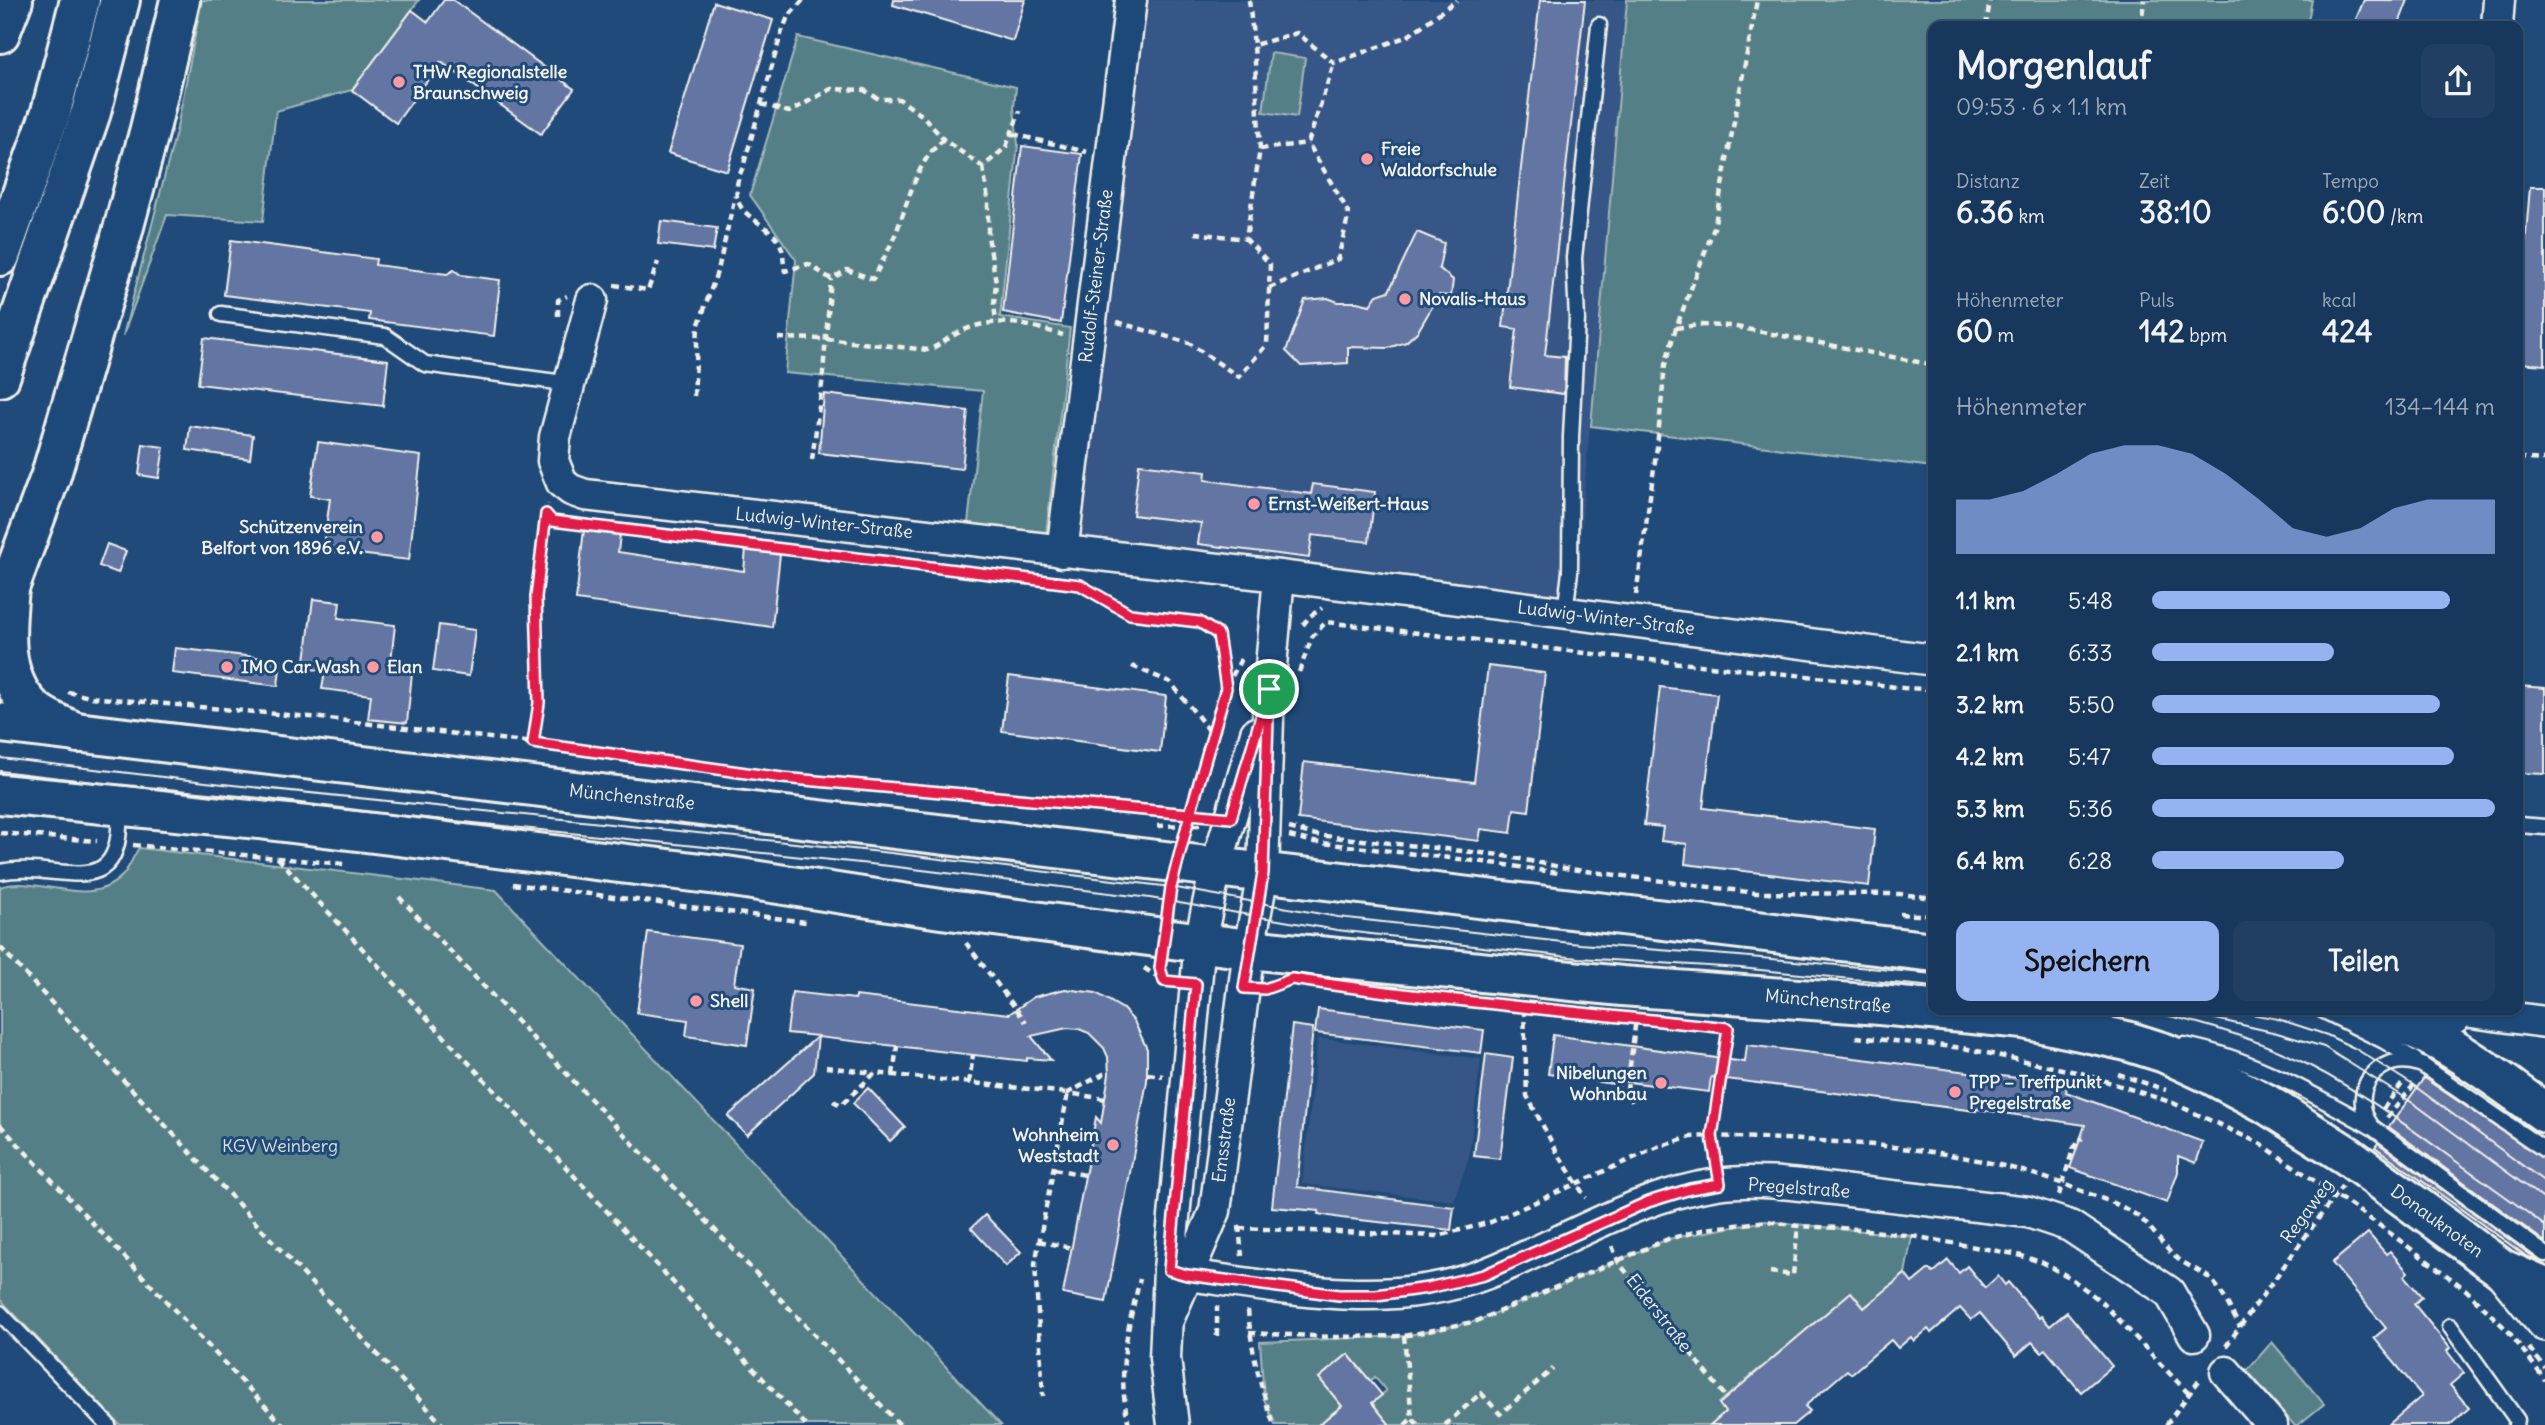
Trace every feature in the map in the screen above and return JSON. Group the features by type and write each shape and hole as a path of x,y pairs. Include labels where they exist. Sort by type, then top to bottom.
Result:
{"main road":[{"path":"0,33 13,0"},
{"path":"0,256 51,112 80,0"},
{"path":"0,377 91,112 120,0"},
{"path":"78,733 30,707 12,681 5,631 5,596 51,475 120,241 180,0"},
{"name":"Münchenstraße","path":"0,723 1928,951"},
{"name":"Münchenstraße","path":"0,794 119,804 726,876 941,909 1162,955 1249,949 1622,986 1928,1010"},
{"name":"Münchenstraße","path":"1983,1015 2024,1019 2127,1041 2165,1053 2266,1103 2350,1176"},
{"path":"2371,1015 2427,1057 2460,1052 2545,1113"},
{"name":"Donauknoten","path":"2350,1176 2491,1281 2545,1289"}],"street":[{"name":"Rudolf-Steiner-Straße","path":"1062,552 1131,0"},
{"path":"2497,21 2499,0"},
{"path":"562,483 552,461 555,437 600,292"},
{"name":"Ludwig-Winter-Straße","path":"562,483 571,491 585,495 1279,576 1928,659"},
{"path":"1249,949 1263,873 1269,689 1279,576"},
{"path":"1216,867 1269,689"},
{"name":"Emsstraße","path":"1172,1425 1165,1358 1167,1322 1178,1273 1196,984 1162,955 1216,867"},
{"name":"Emsstraße","path":"1178,1273 1215,1211 1249,949"},
{"path":"2427,1057 2461,1015"},
{"path":"2502,1015 2545,1022"},
{"name":"Pregelstraße","path":"1178,1273 1339,1295 1402,1292 1484,1275 1601,1222 1690,1189 1720,1184 1784,1184 2028,1212 2053,1219 2099,1243 2169,1292 2194,1335"},
{"name":"Donauknoten","path":"2491,1281 2545,1322"},
{"path":"2219,1363 2272,1425"}],"lane":[{"path":"1566,613 1570,572 1571,437 1577,319 1574,258 1599,24"},
{"path":"221,314 385,336 425,364 571,384"},
{"path":"0,872 13,869 81,875 104,865 118,843 119,804"},
{"path":"2523,827 2545,827"},
{"path":"2332,1015 2384,1041 2427,1057 2545,1150"},
{"path":"2024,1019 2195,1047 2276,1074 2375,1129 2545,1254"},
{"path":"2375,1129 2362,1105 2362,1095 2372,1077 2392,1061 2427,1057"},
{"path":"0,1313 108,1425"},
{"path":"2450,1326 2517,1420 2516,1425"}],"path":[{"path":"694,396 698,327 719,266 737,180 788,17 803,0"},
{"path":"1246,239 1260,149 1249,0"},
{"path":"1334,63 1408,36 1457,0"},
{"path":"1633,620 1657,447 1665,365 1676,328 1714,228 1758,0"},
{"path":"1987,21 1990,0"},
{"path":"2142,21 2144,0"},
{"path":"1254,45 1297,33 1334,63"},
{"path":"1269,288 1338,259 1349,213 1308,143 1334,63"},
{"path":"761,104 789,112 831,89 864,90 879,99 899,99 923,116 944,140 983,167 988,200 988,236 996,282 996,322"},
{"path":"983,167 1006,147 1020,111"},
{"path":"1013,134 1111,159"},
{"path":"831,279 847,270 873,279 896,234 905,204 931,149 944,140"},
{"path":"1260,149 1308,143"},
{"path":"736,194 747,214 772,235 782,249 785,271 808,264 831,279"},
{"path":"1115,322 1189,343 1239,377 1267,344 1270,264 1246,239 1195,233"},
{"path":"600,292 648,290 658,262"},
{"path":"812,460 831,279"},
{"path":"778,338 825,339 928,350 979,324 996,322 1026,324 1087,343"},
{"path":"1676,328 1698,325 1731,326 1928,364"},
{"path":"2523,458 2545,460"},
{"path":"533,743 539,703 536,597 548,504 562,483"},
{"path":"546,514 552,521 593,526"},
{"path":"634,531 1080,585 1130,614 1199,622 1218,634 1226,688 1175,864 1162,955 1164,981"},
{"path":"1298,675 1312,637 1326,622 1928,689"},
{"path":"1132,666 1170,682 1213,735"},
{"path":"64,691 90,696 321,718 533,743 782,778 1231,818"},
{"path":"1264,822 1316,835 1500,855 1570,869 1756,893 1899,894 1928,897"},
{"path":"0,833 358,865"},
{"path":"278,858 806,1425"},
{"path":"501,883 810,920 514,879"},
{"path":"399,897 900,1425"},
{"path":"958,936 972,938"},
{"path":"953,941 979,944"},
{"path":"966,943 1026,1022"},
{"path":"0,947 443,1425"},
{"path":"1162,955 1164,981"},
{"path":"1164,981 1196,984"},
{"path":"1511,1007 1537,1010"},
{"name":"Eiderstraße","path":"1524,1009 1527,1096 1557,1152 1601,1222 1618,1260 1726,1397"},
{"path":"1624,1016 1649,1019"},
{"path":"1632,1102 1627,1090 1636,1018"},
{"path":"1715,1026 1741,1029"},
{"path":"1720,1184 1712,1136 1728,1028"},
{"path":"1846,1037 1963,1048 2081,1073 2173,1103 2261,1144 2379,1225 2465,1289 2509,1332 2545,1380"},
{"path":"894,1075 897,1046"},
{"path":"969,1083 973,1055"},
{"path":"2375,1129 2413,1085 2427,1057"},
{"path":"2375,1129 2395,1091 2427,1057"},
{"path":"826,1067 1068,1093 1105,1100"},
{"path":"1068,1093 1109,1071"},
{"path":"833,1101 841,1105 875,1073"},
{"path":"2117,1073 2168,1091"},
{"path":"1043,1396 1035,1264 1068,1093"},
{"path":"0,1125 284,1425"},
{"path":"2053,1219 2073,1149 2082,1138"},
{"path":"1054,1169 1085,1175"},
{"name":"Regaweg","path":"2166,1425 2189,1394 2219,1363 2240,1328 2350,1176"},
{"path":"2063,1183 2132,1212 2148,1224 2171,1254 2208,1277 2240,1328"},
{"path":"2381,1218 2401,1233"},
{"path":"1250,1333 1333,1338 1404,1336 1477,1321 1668,1239 1706,1229 1766,1221 1912,1236 2015,1254 2041,1262 2069,1277 2102,1302 2189,1394"},
{"path":"1770,1272 1793,1275 1798,1226"},
{"path":"1239,1228 1243,1262"},
{"path":"1039,1241 1072,1248"},
{"path":"2432,1255 2491,1281"},
{"path":"1247,1306 1264,1399 1274,1425"},
{"path":"2504,1318 2545,1368"},
{"path":"1404,1336 1412,1418 1418,1425"},
{"path":"1445,1425 1481,1393 1500,1415 1553,1369"},
{"path":"1405,1425 1412,1418"}],"shaded area":[{"name":"Freie Waldorfschule","path":"1142,0 1626,0 1575,601 1076,535"},
{"path":"1318,1038 1481,1059 1469,1157 1454,1201 1302,1184"}],"green space":[{"path":"202,0 419,0 352,90 276,111 263,221 167,215 123,336 177,128"},
{"path":"1627,0 2312,0 2308,21 1928,21 1928,466 1591,426"},
{"path":"798,37 1016,87 1014,108 1018,144 1000,317 1070,328 1046,534 968,523 983,391 785,373 796,260 750,195"},
{"path":"1271,53 1305,58 1297,117 1263,112"},
{"name":"KGV Weinberg","path":"139,848 496,890 1001,1425 120,1425 0,1299 0,887 15,884 94,891 109,886 122,876"},
{"path":"1766,1221 1912,1236 1905,1274 1891,1285 1898,1295 1885,1306 1877,1297 1864,1308 1851,1293 1832,1323 1824,1315 1775,1356 1769,1378 1760,1368 1746,1380 1739,1403 1731,1393 1719,1403 1731,1418 1712,1425 1390,1425 1372,1403 1386,1391 1375,1377 1370,1381 1348,1354 1319,1378 1342,1406 1326,1418 1331,1425 1275,1425 1264,1399 1260,1342 1404,1336 1477,1321 1668,1239"},
{"path":"2272,1342 2324,1404 2298,1425 2294,1425 2247,1370"}],"building":[{"path":"444,0 453,0 574,89 541,134 441,62 396,123 352,90 412,10 428,22"},
{"path":"894,0 1025,0 1013,41 893,5"},
{"path":"1540,0 1585,0 1545,355 1565,357 1564,394 1510,387 1517,329 1503,327"},
{"path":"2364,0 2408,0 2400,21 2355,21"},
{"path":"714,2 773,20 727,171 668,153"},
{"path":"1022,146 1082,154 1061,323 1003,312"},
{"path":"2530,187 2545,187 2545,365 2523,363 2523,269"},
{"path":"661,221 717,228 713,251 658,244"},
{"name":"Novalis-Haus","path":"1417,232 1444,243 1439,268 1453,280 1451,296 1439,295 1418,331 1406,342 1388,348 1348,347 1348,363 1301,366 1286,351 1305,300 1328,298 1338,302 1370,305 1377,295 1389,291"},
{"path":"231,240 376,259 375,265 447,274 454,270 461,275 500,280 494,336 369,320 370,313 224,295"},
{"path":"204,338 388,360 383,406 198,384"},
{"path":"824,394 968,411 962,469 819,453"},
{"path":"190,426 253,435 250,459 187,450"},
{"path":"318,442 421,456 409,560 323,550 330,499 310,496"},
{"path":"143,444 164,447 159,478 139,475"},
{"name":"Ernst-Weißert-Haus","path":"1139,464 1206,472 1205,480 1311,494 1313,484 1375,492 1369,542 1312,535 1309,558 1198,544 1201,523 1133,515"},
{"path":"584,529 620,534 618,552 744,571 746,549 780,554 772,627 576,600"},
{"path":"107,544 126,551 118,573 99,566"},
{"name":"Elan","path":"313,599 340,602 338,618 395,625 391,661 413,663 407,723 368,719 371,695 322,689 325,671 304,668"},
{"path":"439,625 475,630 469,676 433,671"},
{"name":"IMO Car Wash","path":"175,648 281,660 278,686 172,673"},
{"path":"1488,666 1545,673 1529,811 1514,809 1511,833 1481,829 1479,841 1298,819 1304,762 1474,782"},
{"path":"1009,676 1166,696 1160,752 1002,731"},
{"path":"2523,686 2545,688 2545,774 2523,773"},
{"path":"1660,687 1717,694 1703,808 1875,829 1869,886 1685,864 1687,844 1661,841 1663,827 1644,825"},
{"name":"Shell","path":"648,932 740,944 734,984 755,988 747,1045 686,1036 688,1020 637,1013"},
{"name":"Wohnheim Weststadt","path":"1065,989 1096,993 1123,1009 1134,1021 1147,1049 1147,1081 1106,1302 1063,1294 1096,1117 1101,1123 1109,1074 1108,1057 1104,1048 1089,1033 1067,1028 1031,1036 1051,1060 1027,1058 1027,1061 818,1037 814,1073 747,1135 728,1116 818,1036 787,1033 792,992 855,999 856,996 1009,1014 1034,997"},
{"path":"1318,1009 1484,1030 1481,1053 1315,1033"},
{"path":"1292,1025 1313,1028 1297,1187 1454,1207 1451,1230 1341,1218 1318,1214 1319,1211 1272,1207"},
{"path":"1553,1035 1745,1062 1747,1045 2067,1084 2066,1092 2203,1142 2196,1163 2178,1156 2178,1172 2167,1203 2070,1168 2085,1125 1711,1077 1709,1092 1620,1081 1620,1085 1548,1074"},
{"path":"1486,1054 1513,1058 1500,1159 1474,1156"},
{"path":"2424,1078 2545,1160 2545,1242 2389,1127"},
{"path":"868,1088 905,1127 890,1141 853,1103"},
{"path":"2378,1143 2539,1261 2526,1256 2375,1147"},
{"path":"985,1215 1021,1252 1006,1266 971,1228"},
{"path":"2368,1233 2386,1254 2390,1251 2408,1272 2404,1276 2422,1297 2414,1304 2450,1348 2447,1351 2464,1373 2450,1385 2469,1408 2450,1425 2388,1425 2422,1396 2374,1338 2386,1328 2332,1263"},
{"path":"1948,1260 1959,1273 1967,1266 1985,1288 1998,1276 2005,1285 2008,1282 2039,1318 2041,1316 2050,1326 2067,1312 2112,1366 2081,1392 2045,1349 2041,1352 2032,1342 2016,1356 1980,1313 1971,1320 1960,1308 1931,1333 1928,1329 1914,1341 1911,1337 1898,1348 1891,1340 1851,1374 1847,1370 1805,1406 1810,1411 1793,1425 1710,1425 1725,1412 1719,1404 1851,1292 1864,1308 1905,1274 1912,1283 1929,1269 1933,1273"},
{"path":"1348,1354 1382,1395 1372,1403 1390,1425 1318,1425 1342,1406 1319,1378"}],"tram line":[{"path":"0,758 223,784 891,853 1171,887 1338,917 1580,944 1928,973"},
{"path":"0,771 222,797 889,866 1150,898 1337,930 1578,958 1740,968 1928,986"},
{"path":"2164,1015 2234,1034 2309,1065 2389,1113 2545,1226"},
{"path":"2257,1015 2327,1035 2356,1049 2413,1085 2545,1182"},
{"path":"2207,1017 2324,1047 2416,1105 2545,1200"}],"place":[{"name":"THW Regionalstelle Braunschweig","path":"399,82"},
{"name":"Freie Waldorfschule","path":"1367,159"},
{"name":"Novalis-Haus","path":"1405,299"},
{"name":"Ernst-Weißert-Haus","path":"1254,504"},
{"name":"Schützenverein Belfort von 1896 e.V.","path":"377,537"},
{"name":"IMO Car Wash","path":"227,667"},
{"name":"Elan","path":"373,667"},
{"name":"Shell","path":"696,1001"},
{"name":"Nibelungen Wohnbau","path":"1661,1083"},
{"name":"TPP – Treffpunkt Pregelstraße","path":"1955,1092"},
{"name":"Wohnheim Weststadt","path":"1113,1145"}],"route":[{"path":"1269,689 1231,818 1190,814 1226,688 1218,634 1199,622 1130,614 1080,585 552,521 546,514 536,597 539,703 533,743 782,778 1190,814 1175,864 1160,968 1164,981 1196,984 1169,1270 1187,1275 1339,1295 1402,1292 1484,1275 1648,1202 1690,1189 1720,1184 1712,1136 1728,1028 1589,1012 1524,1009 1292,979 1265,989 1244,988 1263,873 1269,689"}]}
